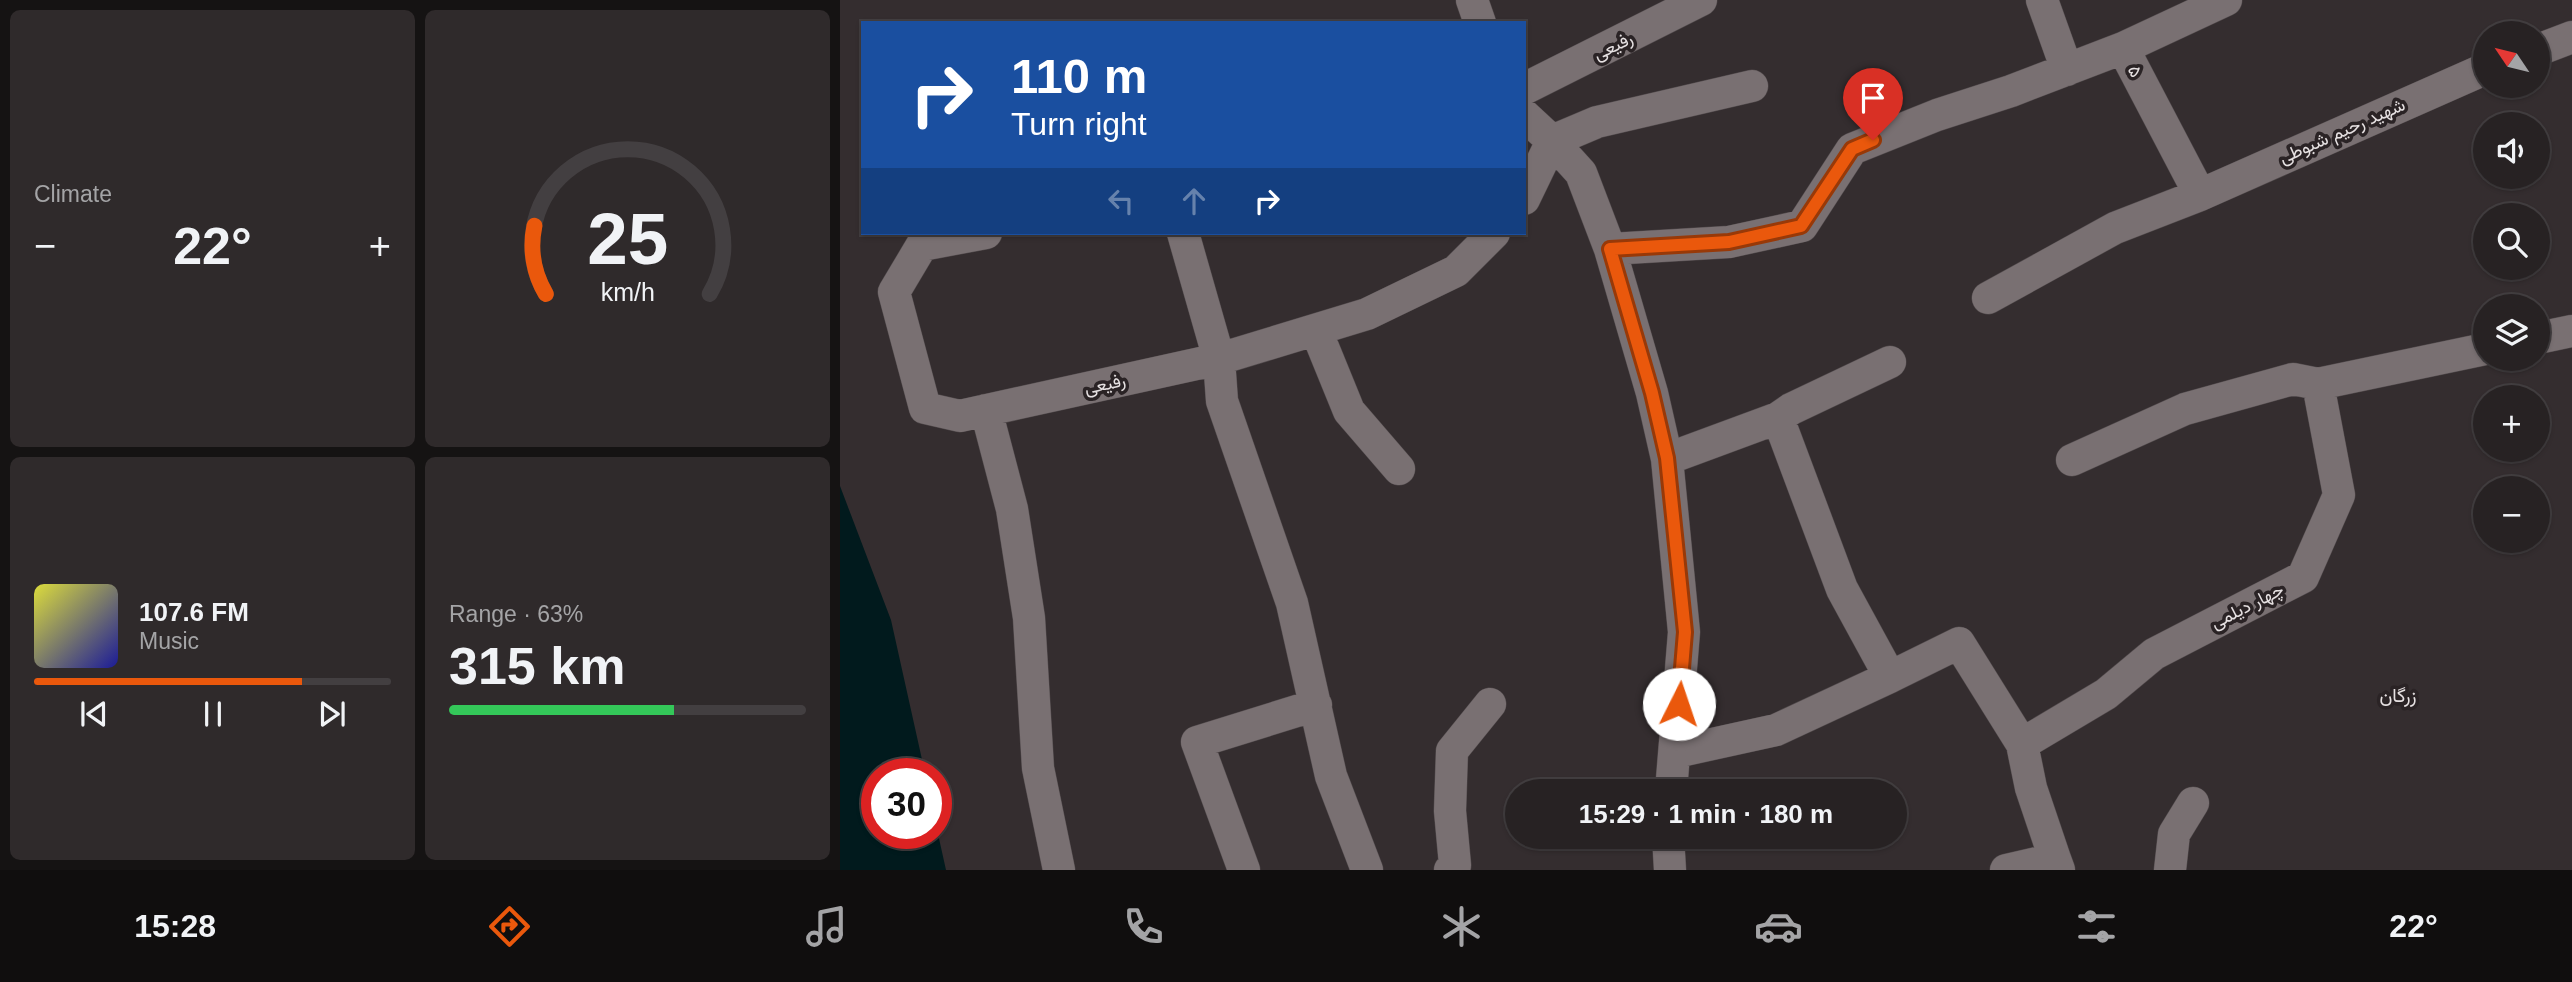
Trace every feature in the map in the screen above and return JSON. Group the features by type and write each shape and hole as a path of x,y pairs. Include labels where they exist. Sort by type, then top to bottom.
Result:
{"street":[{"path":"1472,0 1479,21"},
{"name":"رفیعی","path":"1526,88 1701,0"},
{"path":"2042,0 2067,70"},
{"name":"۵","path":"2200,195 2123,48 2226,0"},
{"path":"2550,45 2572,37"},
{"path":"1610,249 1729,242 1801,226 1852,149 1937,115 2123,48"},
{"name":"شهید رحیم شبوطی","path":"1988,298 2115,228 2200,195 2473,74"},
{"path":"1526,195 1552,141 1597,122 1752,86"},
{"path":"1526,116 1581,173 1610,249 1652,393 1667,458 1685,632 1673,779"},
{"name":"رفیعی","path":"975,235 922,245 894,292 925,408 960,416 1219,359 1367,314 1456,271 1492,235"},
{"path":"1184,235 1219,359 1222,401 1292,603 1331,776 1367,870"},
{"path":"1316,330 1349,411 1399,469"},
{"path":"2550,336 2572,331"},
{"path":"2072,460 2185,409 2293,379 2318,384 2473,352"},
{"path":"1667,458 1778,418 1791,409 1889,362"},
{"name":"چهار دیلمی","path":"2022,744 2106,694 2154,654 2303,577 2339,495 2318,384"},
{"path":"986,410 1012,509 1029,618 1038,768 1059,870"},
{"path":"1778,418 1842,589 1890,677"},
{"path":"1676,752 1776,730 1959,643 2022,744 2031,788 2057,865 2006,870"},
{"path":"1450,870 1455,865 1450,811 1452,751 1490,704"},
{"path":"1244,870 1198,742 1316,705"},
{"path":"2170,870 2174,834 2193,803"},
{"path":"1669,849 1670,870"}],"water":[{"path":"840,486 891,620 922,758 861,758 861,849 941,849 946,870 840,870"}],"district":[{"name":"زرگان","path":"2398,695"}],"route":[{"path":"1679,704 1685,632 1667,458 1652,393 1610,249 1729,242 1801,226 1852,149 1873,140"}]}
